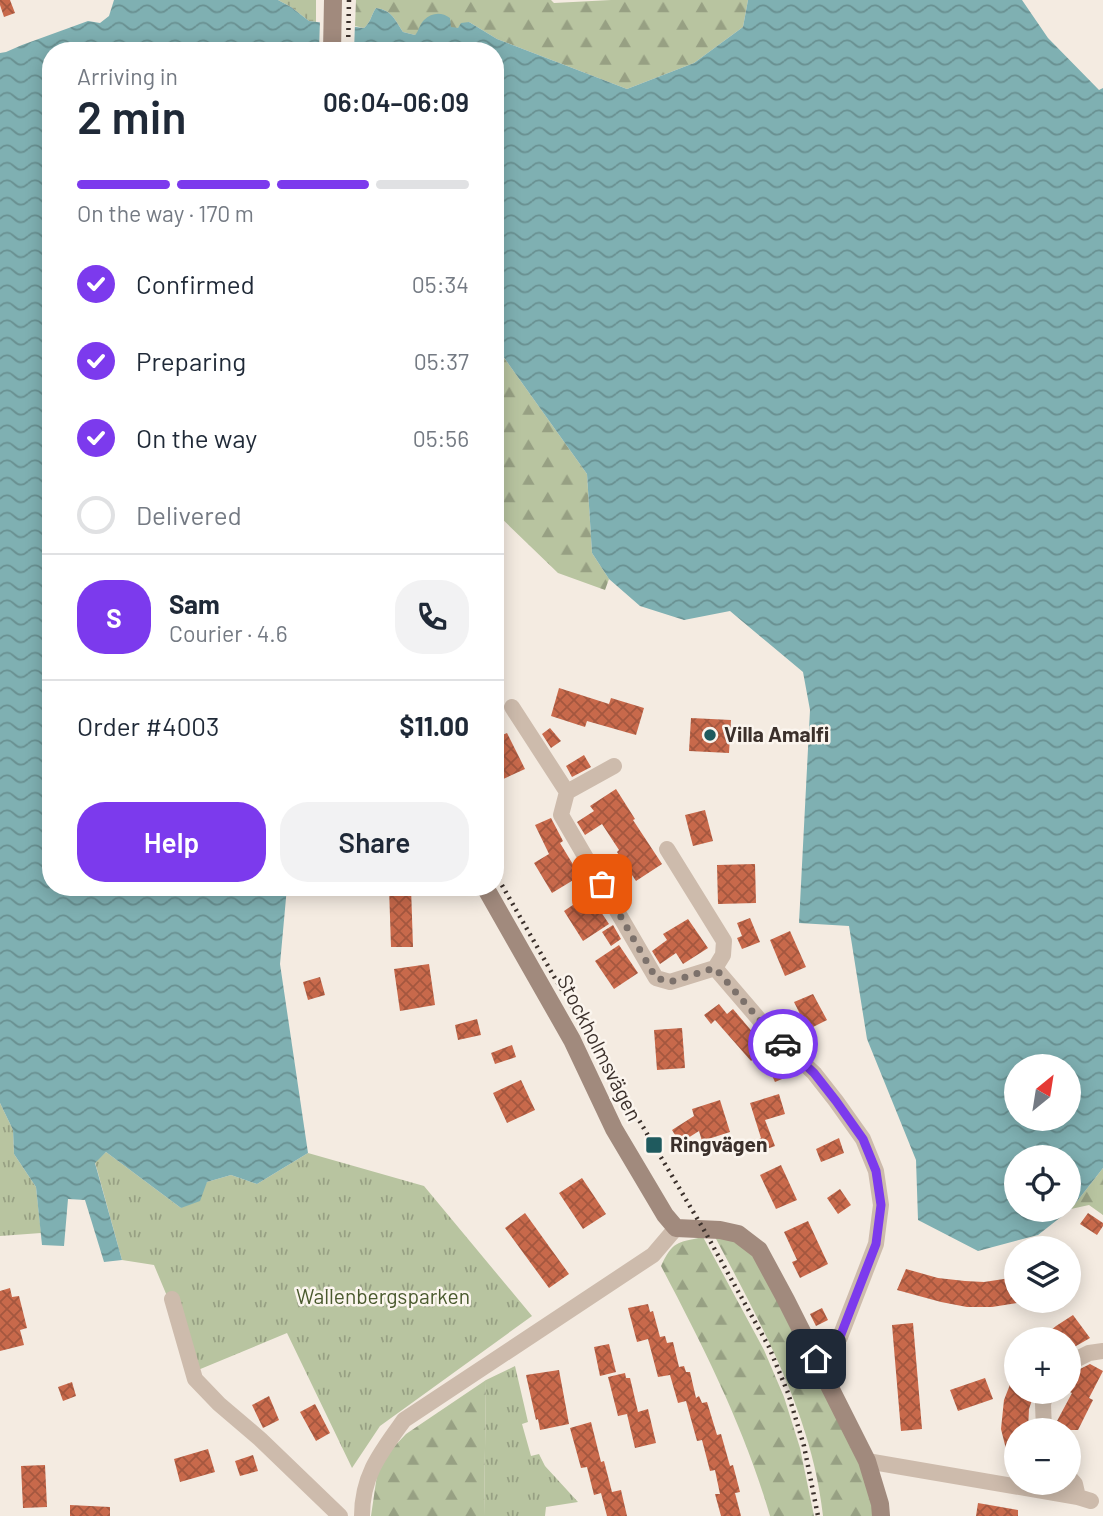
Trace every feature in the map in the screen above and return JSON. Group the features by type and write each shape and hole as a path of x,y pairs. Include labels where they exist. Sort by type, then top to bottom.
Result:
{"main road":[{"path":"333,0 333,42"},
{"name":"Stockholmsvägen","path":"490,896 572,1040 614,1129 665,1215 676,1228"},
{"path":"676,1228 720,1230 738,1234 759,1250 867,1461 881,1516"}],"street":[{"path":"512,707 567,792"},
{"path":"614,765 567,792 561,815 656,978 670,982 715,968 723,955 724,941 667,849"},
{"path":"715,968 769,1031 814,1073 863,1139 876,1171 881,1205 876,1244 840,1337 816,1359"},
{"path":"362,1516 362,1501 368,1477 404,1420 653,1255 676,1228"},
{"path":"172,1299 195,1379 340,1516"},
{"path":"1081,1357 1103,1351"},
{"path":"867,1461 1004,1485"},
{"path":"1062,1495 1085,1499 1081,1493"}],"green space":[{"path":"278,0 316,0 316,22 309,21"},
{"path":"356,0 551,0 554,3 611,0 748,0 743,27 694,63 627,89 497,39 469,22 458,28 420,27 419,33 415,35 403,32 389,13 376,8 364,28 355,26"},
{"path":"504,358 587,474 592,553 609,579 605,590 558,573 504,521"},
{"path":"0,1103 13,1130 14,1154 36,1187 41,1233 0,1236"},
{"name":"Wallenbergsparken","path":"106,1152 181,1208 207,1182 231,1175 257,1184 308,1153 424,1186 532,1316 380,1426 352,1468 287,1333 198,1370 154,1265 122,1260 95,1162"},
{"path":"1103,1168 1103,1215 1089,1205 1081,1207 1081,1196"},
{"path":"714,1235 740,1244 759,1264 861,1466 874,1516 823,1516 817,1478 796,1406 766,1336"},
{"path":"703,1237 764,1350 784,1397 800,1448 814,1516 770,1516 736,1420 661,1266 676,1244"},
{"path":"515,1366 528,1422 522,1424 531,1456 539,1454 545,1466 578,1502 546,1507 545,1516 484,1516 486,1380"},
{"path":"486,1380 484,1516 371,1516 377,1475 390,1451 406,1434"}],"water":[{"path":"114,0 278,0 309,21 364,28 376,8 381,9 392,16 403,32 415,35 427,17 440,14 450,18 451,27 458,28 461,23 469,22 497,39 627,89 694,63 743,27 748,0 1022,0 1048,38 1099,90 1103,88 1103,1168 1081,1196 1081,1145 1004,1145 1004,1222 1054,1222 1038,1235 1004,1236 1004,1244 978,1251 918,1220 916,1160 867,1039 849,926 799,923 810,710 803,672 730,611 684,620 640,606 609,579 592,553 587,474 504,358 504,42 42,42 42,896 286,896 280,964 308,1153 257,1184 231,1175 207,1182 200,1201 181,1208 106,1152 95,1163 122,1260 104,1262 85,1200 68,1199 64,1246 42,1245 36,1187 14,1154 13,1130 0,1103 0,53 88,21 100,23 109,16"}],"pier":[{"path":"320,20 355,23 354,42 319,42"}],"building":[{"path":"0,0 10,0 15,13 4,17"},
{"path":"559,688 609,704 611,698 644,708 636,735 587,721 585,727 551,716"},
{"name":"Villa Amalfi","path":"691,718 731,720 729,753 689,751"},
{"path":"550,728 561,741 551,748 542,734"},
{"path":"507,733 525,769 504,779 504,734"},
{"path":"584,755 591,767 572,777 566,766"},
{"path":"616,789 662,864 636,881 602,824 585,835 577,822 594,811 590,806"},
{"path":"705,810 713,841 693,846 685,815"},
{"path":"551,818 563,841 560,843 580,876 552,893 534,863 549,854 535,825"},
{"path":"755,864 756,903 718,904 717,865"},
{"path":"589,894 609,924 583,941 564,911"},
{"path":"389,896 411,896 413,947 391,947"},
{"path":"750,918 760,942 742,949 737,938 742,936 737,923"},
{"path":"688,919 708,948 683,964 676,953 660,964 652,951 667,940 663,934"},
{"path":"613,925 621,939 611,946 602,932"},
{"path":"790,931 806,967 785,976 770,940"},
{"path":"619,945 638,973 614,989 595,961"},
{"path":"429,964 435,1005 400,1011 394,969"},
{"path":"320,977 325,995 308,1000 303,982"},
{"path":"813,994 827,1020 813,1027 797,1043 784,1031 800,1014 794,1002"},
{"path":"719,1004 727,1014 733,1009 766,1048 751,1061 715,1020 711,1024 704,1015"},
{"path":"477,1019 481,1035 458,1040 455,1025"},
{"path":"682,1028 685,1068 657,1070 654,1030"},
{"path":"512,1045 516,1057 495,1064 491,1053"},
{"path":"783,1061 789,1076 775,1082 768,1067"},
{"path":"521,1080 535,1110 507,1123 493,1093"},
{"path":"779,1094 785,1114 765,1120 775,1146 761,1151 757,1140 761,1138 750,1103"},
{"path":"720,1100 730,1132 702,1141 699,1131 680,1143 672,1130 694,1116 692,1109"},
{"path":"839,1138 844,1153 821,1162 816,1149"},
{"path":"781,1165 797,1200 776,1209 760,1175"},
{"path":"582,1178 606,1214 583,1229 559,1193"},
{"path":"840,1189 851,1205 838,1214 827,1198"},
{"path":"525,1213 569,1274 549,1288 505,1228"},
{"path":"1088,1213 1103,1223 1097,1235 1080,1224"},
{"path":"808,1221 828,1264 800,1278 792,1262 797,1260 784,1232"},
{"path":"906,1269 938,1278 965,1281 1004,1279 1004,1305 967,1307 897,1290"},
{"path":"10,1288 12,1297 19,1296 27,1328 20,1330 24,1345 0,1351 0,1291"},
{"path":"648,1304 650,1312 653,1311 660,1337 665,1336 667,1343 673,1342 679,1367 684,1366 686,1372 690,1372 696,1398 699,1396 702,1403 707,1402 717,1435 721,1434 730,1466 733,1465 740,1492 735,1493 741,1516 721,1516 715,1494 720,1494 715,1470 710,1471 702,1440 697,1441 686,1401 678,1403 670,1375 658,1377 648,1339 637,1342 628,1308"},
{"path":"822,1308 828,1320 816,1326 810,1314"},
{"path":"1073,1315 1090,1338 1081,1343 1081,1327 1056,1326"},
{"path":"913,1323 922,1429 901,1431 892,1325"},
{"path":"609,1344 616,1372 600,1376 594,1347"},
{"path":"1090,1364 1103,1371 1089,1398 1093,1400 1081,1424 1081,1418 1059,1418 1066,1404 1081,1404 1081,1368"},
{"path":"559,1370 569,1424 540,1430 526,1375"},
{"path":"625,1373 626,1378 630,1378 638,1412 648,1409 656,1443 635,1448 627,1414 618,1416 608,1377"},
{"path":"985,1378 993,1399 958,1411 950,1390"},
{"path":"72,1382 76,1396 63,1401 58,1387"},
{"path":"269,1396 279,1420 263,1428 252,1405"},
{"path":"1004,1400 1004,1404 1031,1404 1029,1418 1004,1418 1004,1441 1001,1429"},
{"path":"315,1404 330,1433 316,1441 300,1412"},
{"path":"591,1422 612,1492 621,1490 627,1516 607,1516 601,1493 594,1495 587,1467 581,1468 570,1428"},
{"path":"208,1449 215,1472 180,1482 174,1459"},
{"path":"253,1455 258,1471 240,1476 235,1461"},
{"path":"45,1465 47,1507 23,1508 21,1466"},
{"path":"978,1503 1018,1510 1018,1516 976,1516"},
{"path":"70,1505 110,1507 110,1516 70,1516"}],"railway":[{"path":"348,42 349,0"},
{"path":"504,889 704,1230 769,1347 788,1393 804,1446 818,1516"}],"way so far":[{"path":"602,884 656,978 670,982 715,968 783,1044"}],"place":[{"name":"Villa Amalfi","path":"710,735"},
{"name":"Ringvägen","path":"654,1145"}],"route":[{"path":"783,1044 814,1073 863,1139 876,1171 881,1205 876,1244 840,1337 816,1359"}]}
